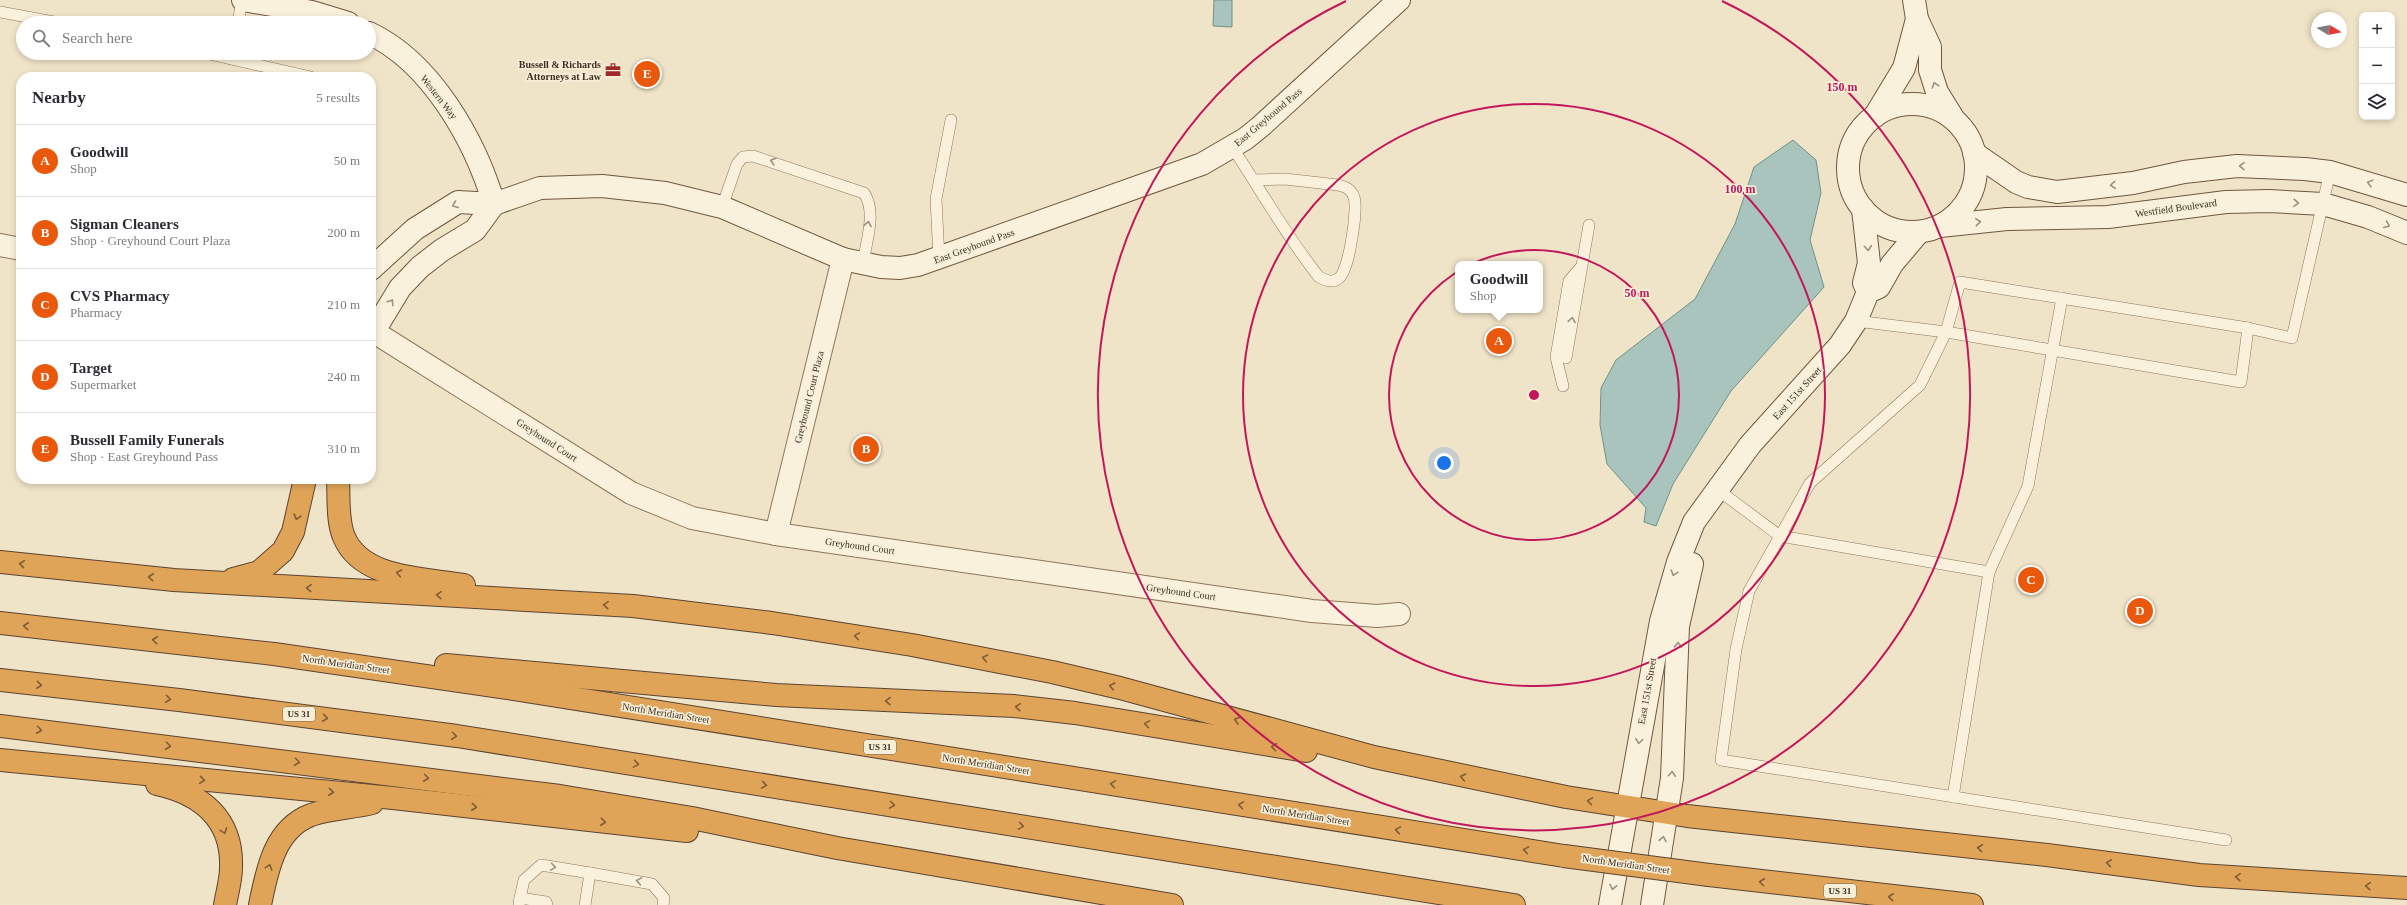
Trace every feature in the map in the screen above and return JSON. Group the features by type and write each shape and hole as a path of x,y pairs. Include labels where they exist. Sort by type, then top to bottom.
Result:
{"highway":[{"path":"174,580 236,579 259,572 283,551 289,541 299,508 304,484"},
{"path":"339,484 344,536 358,558 370,565 408,575 561,602"},
{"path":"0,562 174,580 633,606 719,616 842,633 983,658 1120,688 1324,744 1424,769 1531,791 1629,807 1668,813 2047,855 2199,875 2407,888"},
{"name":"North Meridian Street","path":"0,623 194,644 508,688 1564,856 1709,875 1972,905"},
{"path":"194,644 570,675 776,695 1029,708 1090,715 1179,729 1250,743 1424,769"},
{"name":"US 31","path":"0,680 202,703 458,736 1514,905"},
{"path":"0,726 560,796 692,818 837,848 1172,905"},
{"path":"5,760 393,798 837,848"},
{"path":"5,760 158,785 178,790 202,802 219,819 228,841 231,869 225,905"},
{"path":"260,905 272,856 284,835 293,826 312,815 393,798"}],"street":[{"path":"242,0 312,12 325,16"},
{"name":"East Greyhound Pass","path":"376,264 415,229 458,202 494,204 540,188 602,186 665,193 722,207 853,261 900,268 939,259 1202,164 1232,147 1275,113 1399,0"},
{"path":"1916,9 1930,47 1930,70 1937,92 1954,119 1967,134 1974,153 1976,174 1970,195 1957,213 1930,229 1898,230 1879,223 1863,209 1852,191 1848,171 1850,150 1860,131 1874,116 1904,68 1916,9"},
{"name":"Western Way","path":"376,37 399,52 449,106 467,135 480,163 494,204"},
{"path":"1874,116 1894,106 1915,104 1936,108 1954,119"},
{"path":"1974,153 2016,182 2028,187 2057,192 2133,184 2184,172 2237,166 2305,169 2330,172 2407,195"},
{"name":"Westfield Boulevard","path":"1930,229 2007,219 2108,217 2226,202 2269,201 2324,204 2368,217 2407,233"},
{"path":"376,326 400,288 420,267 442,250 475,230 494,204"},
{"name":"East 151st Street","path":"1863,209 1869,249 1869,263 1864,283 1868,292"},
{"name":"East 151st Street","path":"1610,905 1629,807 1652,664 1667,596 1694,522 1750,445 1840,345 1856,321 1868,292 1879,287 1892,264 1930,229"},
{"path":"0,246 16,248"},
{"name":"Greyhound Court Plaza","path":"776,534 853,261"},
{"name":"Greyhound Court","path":"376,334 631,493 692,518 776,534 1312,611 1377,616 1399,614"},
{"name":"East 151st Street","path":"1652,905 1668,813 1672,778 1680,612 1693,560 1718,490"}],"lane":[{"path":"239,16 242,0"},
{"path":"0,12 21,16"},
{"path":"248,60 292,72"},
{"path":"939,259 936,199 951,120"},
{"path":"1232,147 1254,180 1272,212 1319,276 1331,281 1340,278 1345,270 1348,257 1355,212 1356,204 1351,192 1346,187 1338,185 1285,179 1254,180"},
{"path":"722,207 738,164 743,157 753,156 864,193 869,200 871,210 853,261"},
{"path":"2226,840 1721,760 1736,649 1749,591 1810,483 1920,385 1946,332 1960,282 2248,328 2292,338 2324,204 2330,172"},
{"path":"1566,358 1589,225"},
{"path":"1563,386 1556,357 1569,280 1581,266"},
{"path":"1953,797 1989,572 2028,486 2062,298"},
{"path":"1856,321 1946,332 2241,382 2248,328"},
{"path":"1718,490 1780,536 1989,572"},
{"path":"547,905 546,902 519,902 524,880 542,865 652,884 664,898 663,905"},
{"path":"585,905 590,873"}],"water":[{"path":"1214,0 1232,0 1232,27 1213,26"},
{"path":"1793,140 1816,160 1821,193 1810,240 1824,287 1731,391 1673,484 1656,526 1644,522 1646,508 1607,464 1600,425 1601,388 1616,360 1695,299 1735,224 1754,167"}],"place":[{"name":"Bussell & Richards Attorneys at Law","path":"613,70"},
{"name":"Bussell Family Funerals","path":"647,74"},
{"name":"Goodwill","path":"1499,341"},
{"name":"Sigman Cleaners","path":"866,449"},
{"name":"CVS Pharmacy","path":"2031,580"},
{"name":"Target","path":"2140,611"}]}
